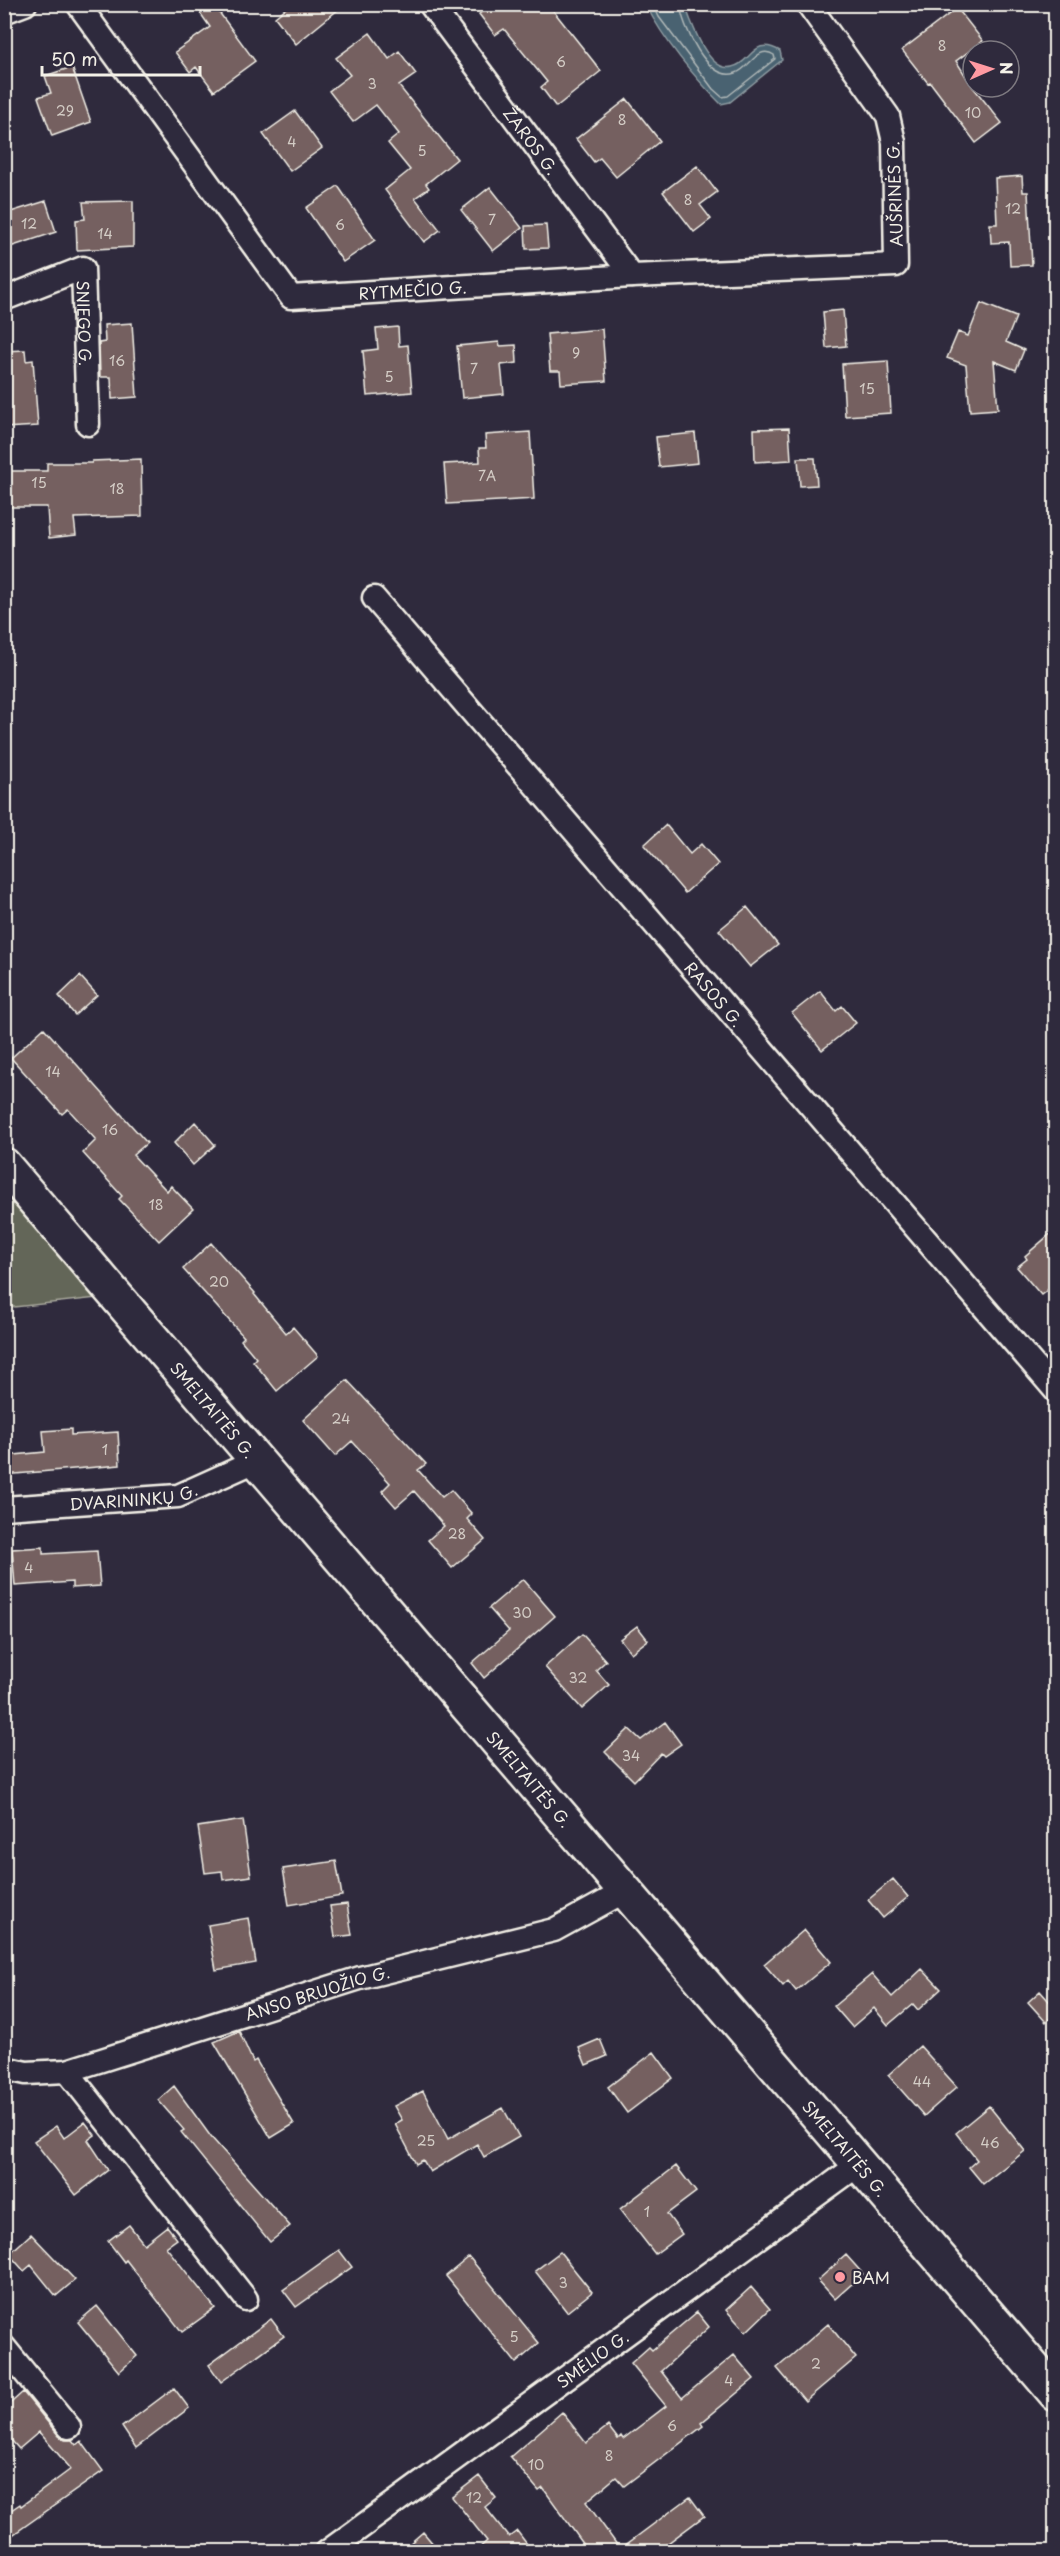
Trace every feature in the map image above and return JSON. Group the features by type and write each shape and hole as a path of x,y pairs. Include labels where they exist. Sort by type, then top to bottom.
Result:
{"main road":[{"name":"SMELTAITĖS G.","path":"4,1165 1056,2394"}],"street":[{"path":"4,12 25,4"},
{"name":"RYTMEČIO G.","path":"78,4 291,297 632,276 896,265"},
{"name":"ŽAROS G.","path":"430,4 632,276"},
{"name":"AUŠRINĖS G.","path":"808,4 888,116 894,142 896,265"},
{"name":"SNIEGO G.","path":"4,299 83,268 88,424"},
{"name":"RASOS G.","path":"374,597 1056,1391"},
{"name":"DVARININKŲ G.","path":"4,1508 178,1496 258,1461"},
{"name":"ANSO BRUOŽIO G.","path":"4,2068 26,2073 67,2071 360,1978 554,1929 624,1891"},
{"path":"67,2071 246,2299"},
{"name":"SMĖLIO G.","path":"327,2552 858,2164"},
{"path":"4,2347 69,2427"}],"green space":[{"path":"5,1188 98,1298 5,1308"}],"water":[{"path":"646,5 685,5 708,55 723,67 739,65 753,51 764,46 780,51 782,60 730,102 721,104 680,57"}],"building":[{"path":"194,4 213,4 255,61 214,91 196,67 190,72 175,52 210,27"},
{"path":"291,4 345,4 296,44 275,17"},
{"path":"491,4 548,4 601,71 556,107 541,87 547,82 504,29 495,35 479,14"},
{"path":"957,8 981,39 961,39 961,57 956,61 961,69 961,99 983,99 1002,123 976,143 930,82 928,83 902,50"},
{"path":"370,33 389,59 399,51 416,74 399,86 457,159 426,184 429,188 415,198 440,230 424,242 385,190 410,170 388,143 399,134 376,105 353,122 329,91 350,75 336,58"},
{"path":"72,67 91,122 52,136 38,97 51,93 45,76"},
{"path":"627,99 660,141 616,177 600,158 594,162 576,139"},
{"path":"295,111 322,148 290,171 263,134"},
{"path":"697,166 717,192 700,205 711,219 694,232 663,192"},
{"path":"1022,176 1023,192 1028,192 1032,265 1010,266 1009,242 991,243 990,224 997,224 995,178"},
{"path":"338,186 375,240 343,262 306,208"},
{"path":"490,187 522,228 493,251 461,210"},
{"path":"46,201 56,232 4,249 4,214"},
{"path":"133,201 133,247 77,250 76,220 85,219 83,202"},
{"path":"546,225 548,248 526,249 525,226"},
{"path":"981,303 1016,317 1006,342 1024,350 1016,370 994,361 998,409 970,411 966,365 947,358 958,332 968,336"},
{"path":"843,310 846,346 826,348 823,312"},
{"path":"132,323 137,397 112,399 111,377 100,377 99,343 105,342 104,325"},
{"path":"398,327 399,346 408,345 412,392 367,396 363,351 378,349 376,329"},
{"path":"602,329 606,381 561,384 560,371 550,371 547,334"},
{"path":"499,342 500,346 516,345 517,363 501,365 504,394 462,398 457,346"},
{"path":"25,350 26,361 33,360 38,426 4,428 4,351"},
{"path":"888,361 891,413 845,416 842,364"},
{"path":"789,428 791,460 755,462 754,429"},
{"path":"530,432 534,499 447,504 444,464 480,462 479,448 486,448 485,435"},
{"path":"695,433 698,463 659,467 656,437"},
{"path":"798,458 815,458 817,485 800,486"},
{"path":"141,459 142,516 74,518 76,535 49,538 47,507 10,507 10,471 47,471 47,463 92,463 92,461"},
{"path":"666,825 690,854 701,844 718,864 685,893 644,845"},
{"path":"747,907 778,945 750,967 719,930"},
{"path":"80,976 97,995 75,1015 59,996"},
{"path":"820,991 836,1011 842,1006 856,1023 822,1050 792,1013"},
{"path":"44,1028 147,1143 133,1155 167,1191 171,1186 193,1209 159,1241 119,1199 122,1196 83,1153 96,1140 68,1109 62,1114 11,1058"},
{"path":"195,1122 215,1145 193,1165 174,1143"},
{"path":"1056,1229 1056,1283 1041,1295 1017,1267 1027,1259 1025,1256"},
{"path":"211,1243 286,1333 293,1327 318,1356 277,1391 253,1361 256,1358 241,1340 244,1337 183,1269"},
{"path":"347,1380 426,1464 418,1470 442,1497 451,1490 472,1514 467,1519 485,1540 452,1568 428,1540 444,1526 414,1491 396,1507 382,1491 390,1483 352,1441 335,1456 303,1420"},
{"path":"71,1429 71,1435 118,1432 120,1465 4,1475 4,1456 45,1452 43,1431"},
{"path":"43,1547 43,1554 97,1551 100,1586 72,1588 72,1582 15,1586 12,1549"},
{"path":"523,1579 555,1616 484,1678 472,1663 509,1631 489,1608"},
{"path":"637,1626 648,1640 631,1653 620,1639"},
{"path":"582,1634 606,1661 596,1670 609,1685 582,1709 545,1667"},
{"path":"665,1722 681,1744 664,1756 661,1753 634,1781 605,1752 629,1729 641,1740"},
{"path":"243,1820 251,1876 223,1880 222,1871 205,1873 198,1827"},
{"path":"336,1861 342,1896 289,1905 283,1869"},
{"path":"893,1879 908,1897 883,1918 868,1900"},
{"path":"347,1904 352,1935 335,1937 330,1906"},
{"path":"248,1918 256,1963 216,1970 208,1925"},
{"path":"804,1930 831,1962 796,1991 788,1981 783,1986 764,1964"},
{"path":"922,1969 941,1989 918,2010 913,2004 888,2025 874,2008 852,2027 834,2006 872,1974 892,1997"},
{"path":"1040,1991 1056,2009 1056,2013 1046,2022 1028,2002"},
{"path":"239,2031 253,2062 256,2060 294,2124 271,2138 214,2042"},
{"path":"600,2039 607,2056 586,2065 579,2048"},
{"path":"920,2046 957,2087 924,2116 888,2075"},
{"path":"654,2052 673,2078 627,2113 608,2087"},
{"path":"174,2086 211,2137 290,2226 270,2242 181,2132 184,2130 158,2100"},
{"path":"423,2091 448,2139 503,2108 519,2137 484,2157 477,2144 430,2172 423,2160 416,2164 395,2124 402,2120 394,2106"},
{"path":"989,2106 1025,2151 983,2184 969,2167 977,2160 956,2133"},
{"path":"85,2122 95,2135 88,2140 108,2170 76,2195 34,2141 56,2126 64,2138"},
{"path":"676,2166 696,2192 667,2214 682,2234 655,2254 620,2209"},
{"path":"129,2225 144,2244 167,2226 177,2239 166,2247 215,2308 182,2332 126,2260 124,2262 108,2241"},
{"path":"31,2234 75,2280 56,2296 31,2265 24,2271 9,2254"},
{"path":"339,2250 352,2267 296,2307 283,2290"},
{"path":"560,2252 592,2292 567,2312 535,2271"},
{"name":"BAM","path":"846,2255 863,2274 835,2299 818,2280"},
{"path":"469,2257 539,2343 516,2363 446,2276"},
{"path":"751,2287 770,2309 746,2332 726,2310"},
{"path":"97,2306 137,2356 119,2372 78,2322"},
{"path":"697,2312 709,2327 661,2371 682,2398 734,2355 754,2379 701,2423 703,2426 624,2486 616,2477 586,2502 620,2549 690,2497 704,2516 656,2552 589,2552 543,2488 539,2491 510,2457 562,2412 586,2443 608,2426 618,2439 621,2436 623,2439 666,2406 631,2363 649,2347 652,2350"},
{"path":"271,2319 284,2336 221,2382 209,2365"},
{"path":"828,2324 856,2358 805,2401 777,2368"},
{"path":"174,2388 189,2408 136,2448 122,2427"},
{"path":"23,2392 59,2436 65,2440 72,2440 76,2445 81,2441 103,2471 11,2536 4,2527 4,2515 20,2504 21,2506 71,2469 39,2432 19,2449 4,2432 4,2409"},
{"path":"479,2476 496,2498 485,2507 509,2537 517,2531 533,2552 475,2552 487,2541 452,2497"},
{"path":"423,2532 440,2552 400,2552"}],"place":[{"name":"BAM","path":"840,2277"}]}
